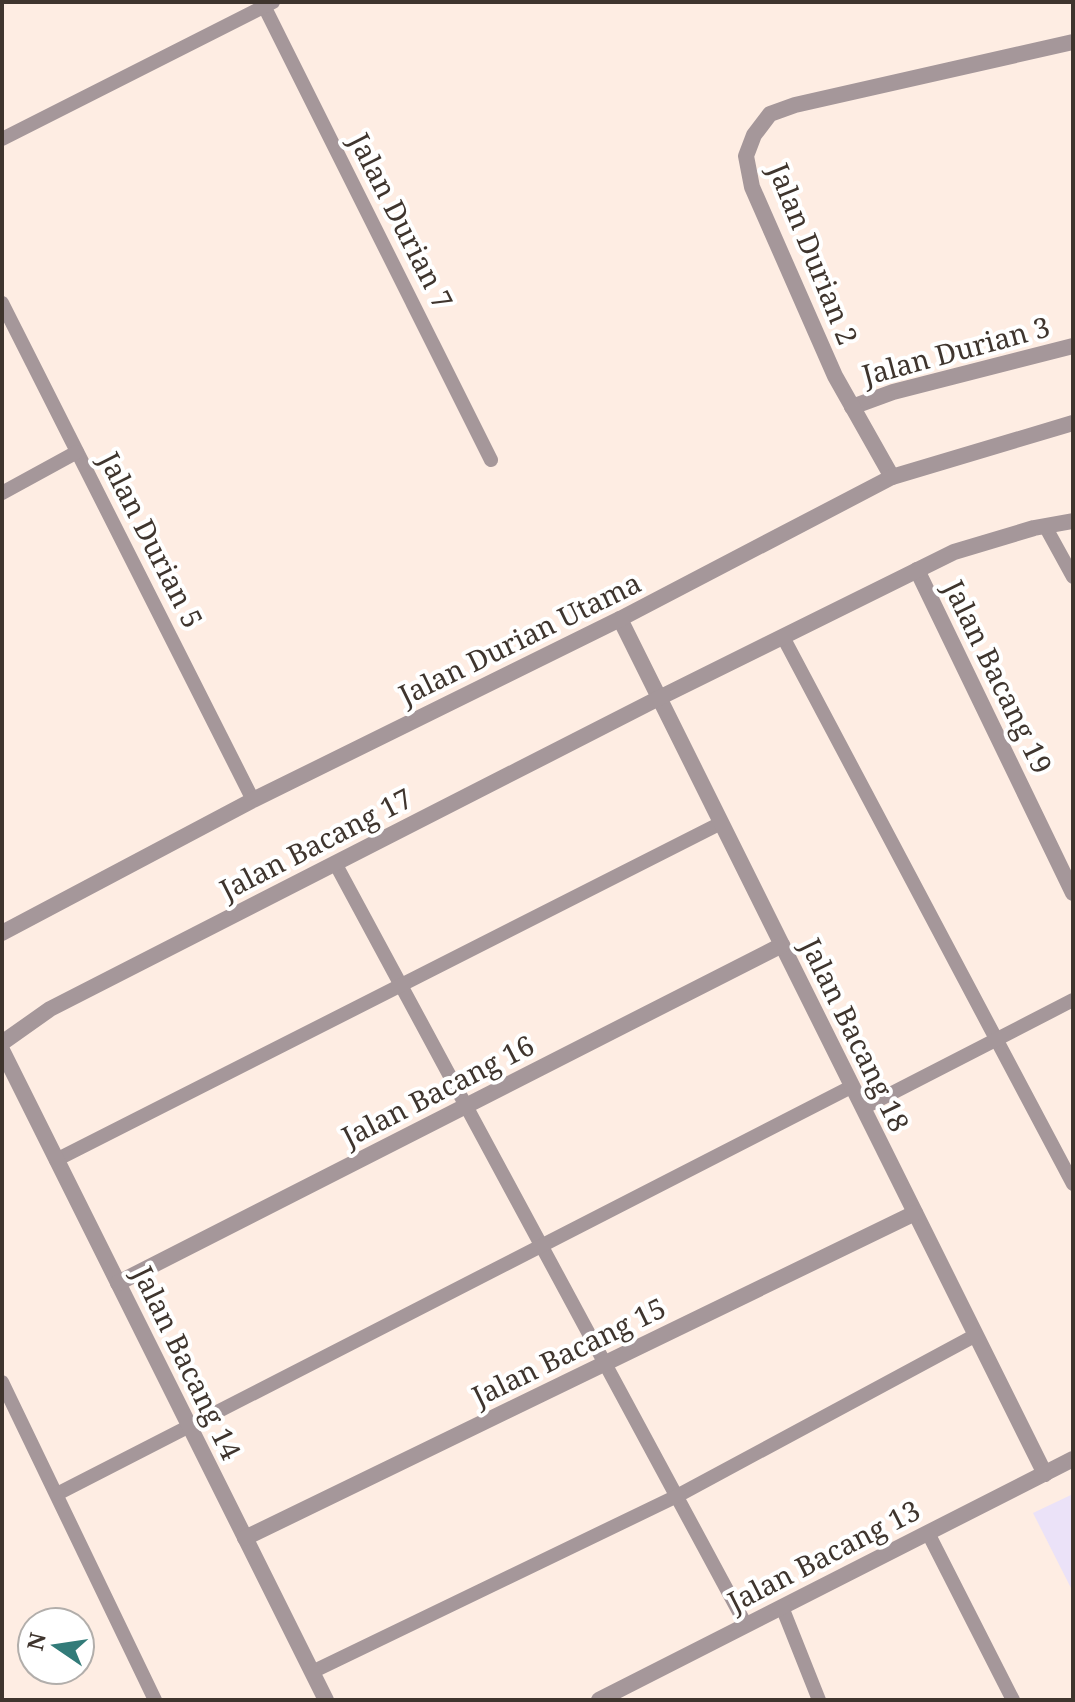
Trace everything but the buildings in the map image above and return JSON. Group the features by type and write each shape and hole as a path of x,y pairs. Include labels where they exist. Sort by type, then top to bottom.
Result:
{"street":[{"name":"Jalan Durian 2","path":"892,477 835,376 752,187 746,156 754,135 770,114 795,105 1073,42"},
{"name":"Jalan Durian 3","path":"852,407 893,392 1073,346"},
{"name":"Jalan Durian Utama","path":"2,933 253,800 620,619 892,477 1073,423"},
{"name":"Jalan Bacang 17","path":"2,1043 50,1009 917,570 954,552 1073,521"},
{"name":"Jalan Bacang 19","path":"917,570 1073,893"},
{"name":"Jalan Bacang 18","path":"620,619 1045,1474"},
{"name":"Jalan Bacang 16","path":"118,1283 782,945"},
{"name":"Jalan Bacang 14","path":"2,1050 326,1700"},
{"name":"Jalan Bacang 15","path":"245,1538 915,1213"},
{"name":"Jalan Bacang 13","path":"599,1700 1073,1459"}],"lane":[{"path":"2,139 269,4"},
{"name":"Jalan Durian 7","path":"269,4 491,460"},
{"name":"Jalan Durian 5","path":"2,303 253,800"},
{"path":"2,493 77,452"},
{"path":"1045,526 1073,577"},
{"path":"783,637 1073,1184"},
{"path":"56,1160 721,823"},
{"path":"335,863 746,1625"},
{"path":"863,1108 1073,1000"},
{"path":"57,1494 851,1087"},
{"path":"312,1672 677,1496 976,1335"},
{"path":"2,1382 155,1700"},
{"path":"928,1533 1013,1700"},
{"path":"782,1607 819,1700"}],"shaded area":[{"path":"1073,1494 1073,1592 1033,1513"}]}
